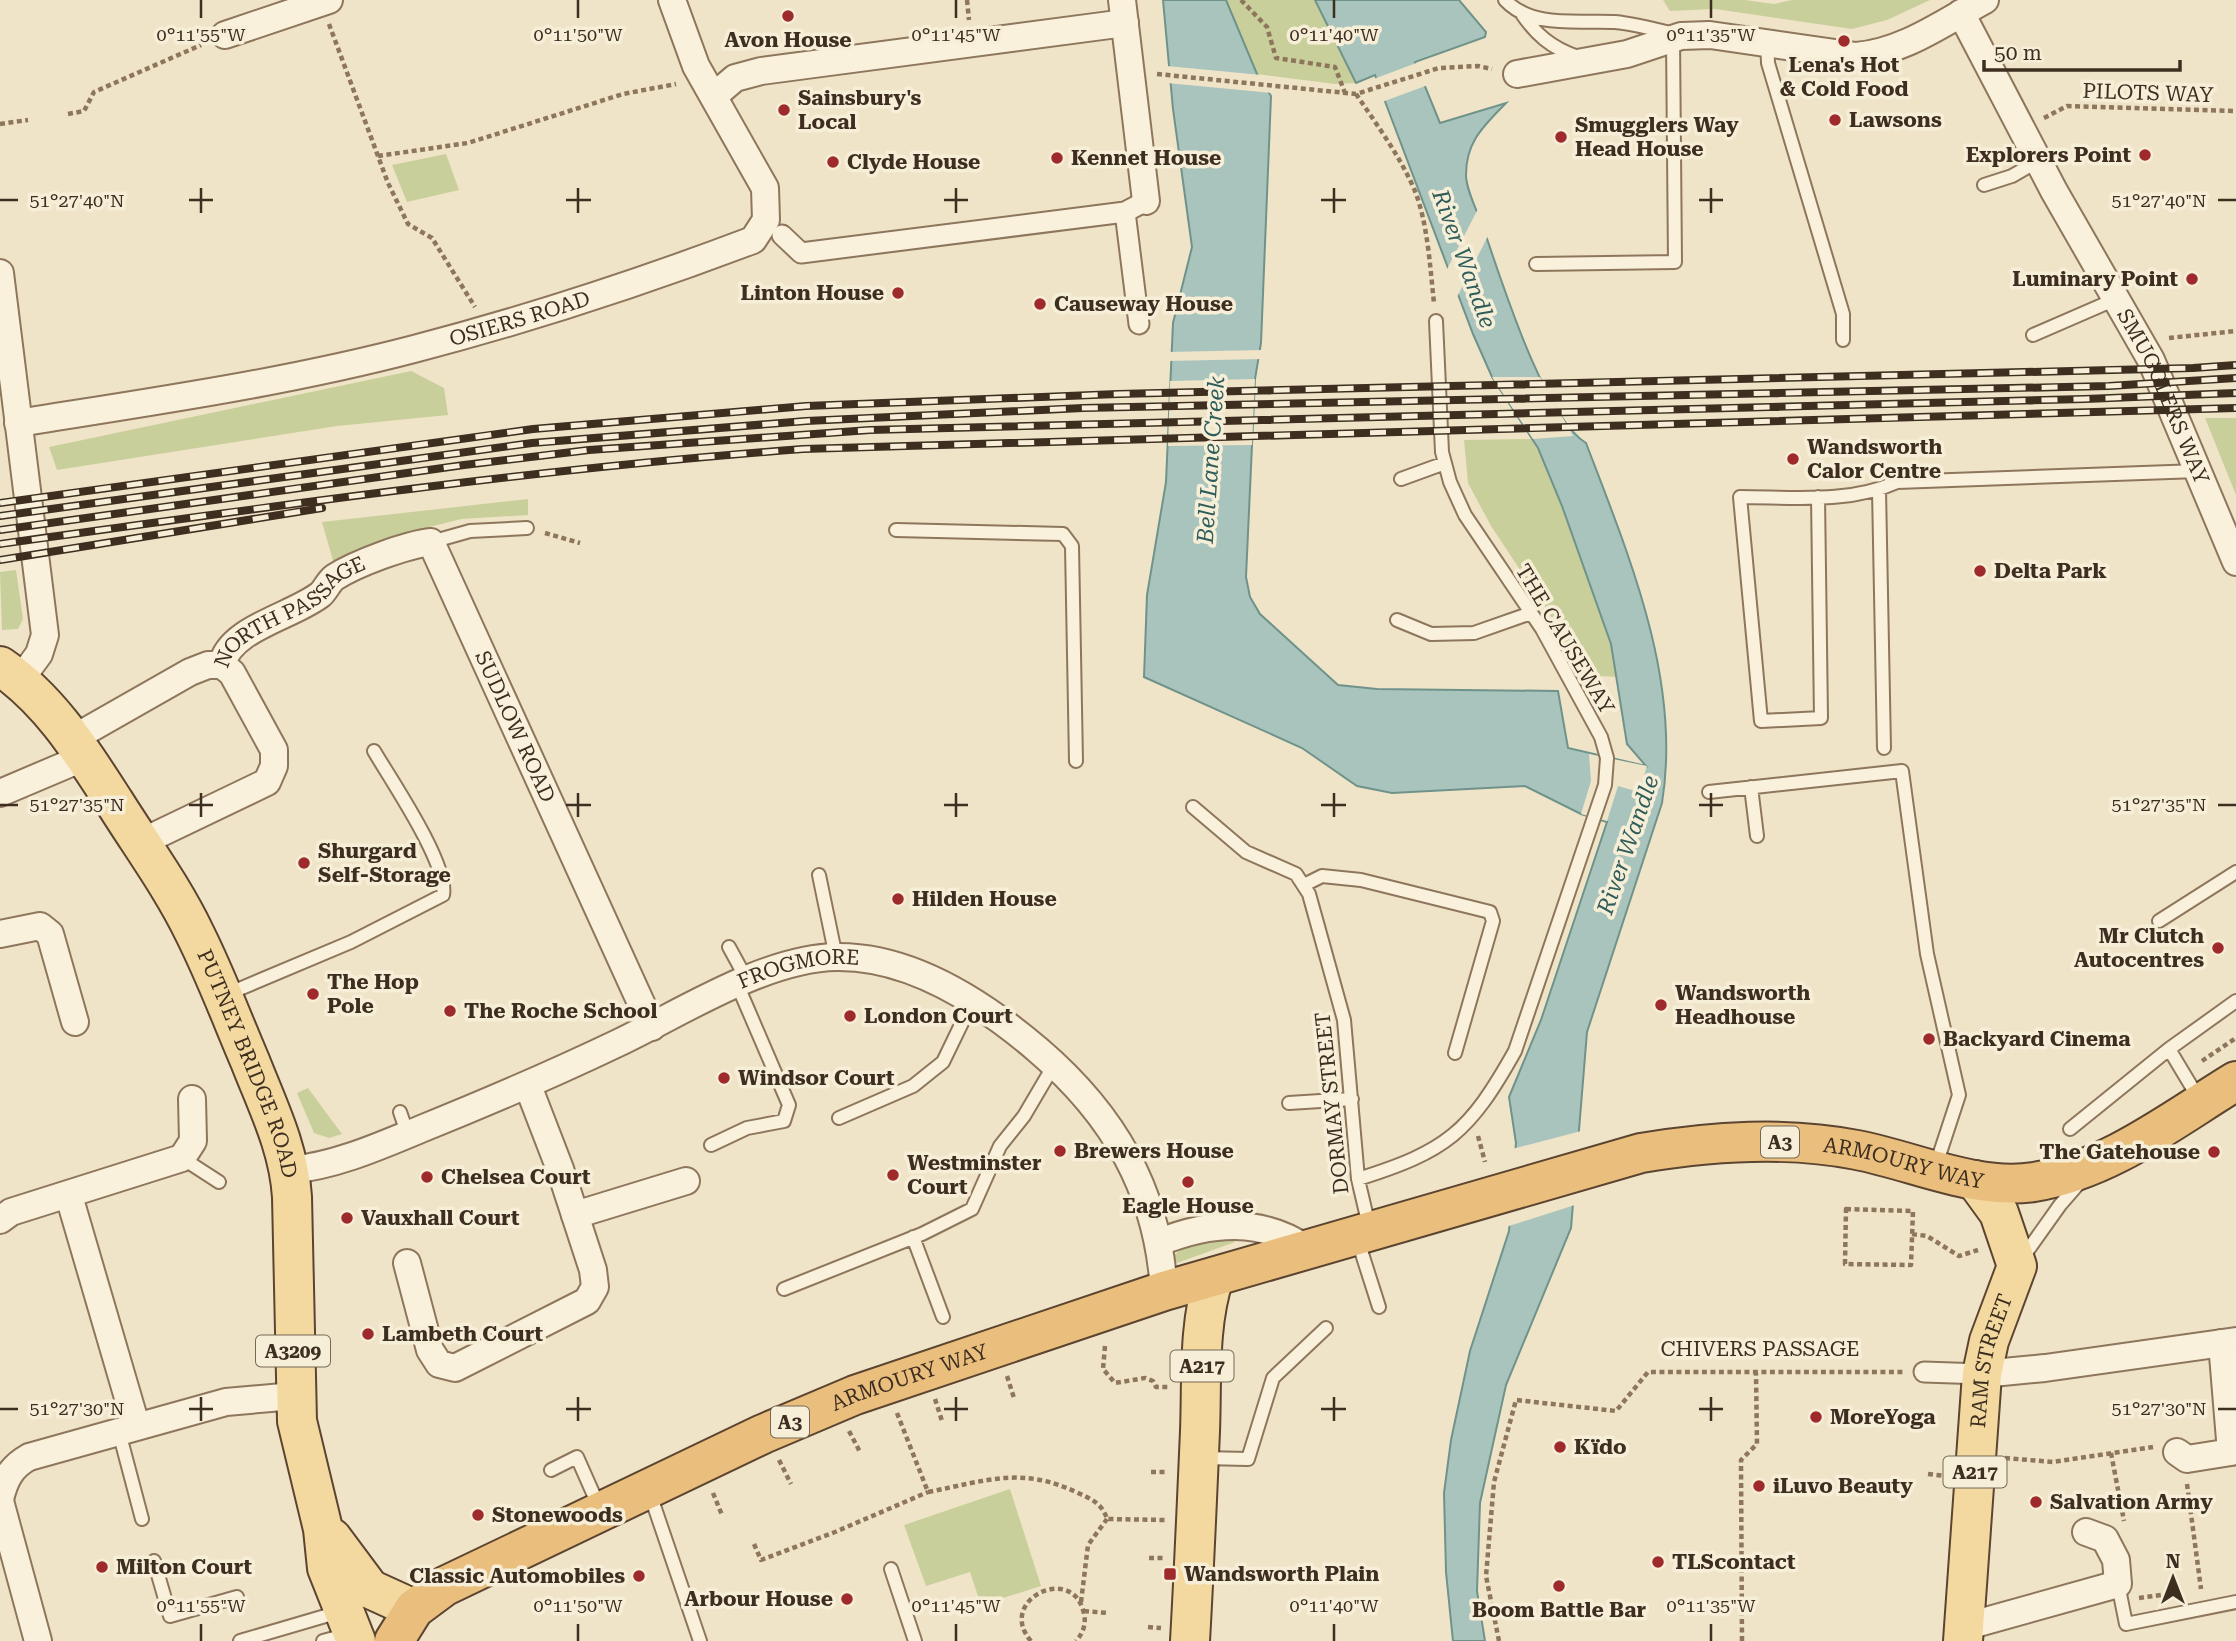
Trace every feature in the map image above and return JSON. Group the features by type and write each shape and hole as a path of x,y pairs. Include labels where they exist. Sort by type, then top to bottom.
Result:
{"highway":[{"name":"ARMOURY WAY","path":"394,1641 414,1609 445,1586 649,1491 763,1434 855,1395 1164,1291 1363,1232 1655,1151 1752,1141 1845,1148 1975,1180 2031,1183 2095,1166 2236,1081"}],"main road":[{"name":"PUTNEY BRIDGE ROAD","path":"10,673 79,748 142,842 195,933 282,1138 290,1170 295,1396 309,1479 323,1529 327,1568 349,1623"},
{"name":"RAM STREET","path":"1963,1634 1982,1374 2001,1257 2014,1251 1999,1213 1975,1180"},
{"name":"A217","path":"1190,1641 1184,1465 1208,1296 1214,1277"},
{"path":"349,1623 414,1609"}],"street":[{"name":"OSIERS ROAD","path":"18,423 220,390 412,350 488,329 753,240 766,220 765,188 696,66 672,0"},
{"path":"1517,74 1627,54 1677,37 1710,35 1856,55 1880,54 1985,0"},
{"path":"225,35 328,10"},
{"path":"715,96 735,78 761,71 1123,12 1139,324"},
{"name":"SMUGGLERS WAY","path":"1961,13 2038,161 2151,360 2236,562"},
{"path":"782,235 801,253 1135,206"},
{"path":"0,273 7,391 18,423 45,635 39,654 10,673"},
{"name":"NORTH PASSAGE","path":"0,793 79,748 208,665 222,665 224,656 234,642 321,594 333,578 410,544 432,542"},
{"name":"SUDLOW ROAD","path":"432,542 652,1027"},
{"path":"142,842 267,782 274,766 274,750 264,712 232,673 222,665"},
{"path":"0,934 40,926 50,934 75,1022"},
{"name":"FROGMORE","path":"290,1170 324,1164 404,1123 528,1086 742,982 793,964 836,957 880,961 918,971 972,1002 1054,1064 1083,1094 1112,1128 1126,1151 1160,1242 1164,1291"},
{"path":"407,1263 430,1350 439,1364 455,1368 587,1301 595,1287 593,1270 528,1086"},
{"path":"0,1220 12,1212 182,1158 193,1141 192,1099"},
{"path":"575,1215 686,1181"},
{"path":"69,1196 128,1428"},
{"path":"1160,1242 1196,1230 1255,1225 1289,1237 1307,1249"},
{"path":"1924,1372 1982,1374 2045,1368 2229,1342 2231,1452 2182,1456"},
{"path":"38,1641 0,1499 7,1477 16,1464 29,1457 128,1428 244,1398 295,1396"},
{"path":"1963,1634 2126,1585 2116,1560 2095,1535"}],"lane":[{"path":"1506,0 1520,10 1545,21 1616,22 1677,37 1675,262 1536,264"},
{"path":"1520,10 1534,32 1561,51 1585,60"},
{"path":"1767,41 1768,63 1843,314 1843,340"},
{"path":"1984,185 2012,176 2038,161"},
{"path":"2033,335 2116,299"},
{"name":"THE CAUSEWAY","path":"1358,1179 1429,1153 1464,1126 1494,1090 1515,1051 1605,785 1607,758 1601,737 1531,612 1465,515 1445,463 1436,321"},
{"path":"1401,479 1445,463"},
{"path":"1818,497 1821,718 1761,721 1740,497 1818,497 1879,490 1897,482 2199,471"},
{"path":"1879,490 1884,748"},
{"name":"NORTH PASSAGE","path":"432,542 470,531 527,528"},
{"path":"896,530 1063,534 1072,545 1076,761"},
{"path":"1397,620 1431,634 1474,633 1531,612"},
{"path":"224,996 351,942 443,895 445,882 423,835 374,751"},
{"path":"1709,792 1902,771 1927,954 1959,1095 1934,1169"},
{"path":"1751,787 1757,836"},
{"path":"1193,807 1247,852 1296,874 1304,885 1322,876 1361,880 1490,912 1493,921 1455,1053"},
{"path":"2159,921 2236,872"},
{"path":"819,875 836,957"},
{"name":"DORMAY STREET","path":"1304,885 1331,966 1344,1020 1363,1232 1379,1307"},
{"path":"711,1145 747,1128 784,1121 789,1105 729,947"},
{"path":"2070,1129 2169,1049 2236,1001"},
{"path":"839,1118 913,1086 943,1062 972,1002"},
{"path":"2169,1049 2202,1102"},
{"path":"784,1289 913,1237 972,1209 1000,1146 1024,1116 1054,1064"},
{"path":"1289,1102 1352,1099"},
{"path":"182,1158 219,1182"},
{"path":"2001,1257 2060,1205 2095,1166"},
{"path":"913,1237 943,1317"},
{"path":"1184,1465 1248,1459 1273,1378 1326,1328"},
{"path":"128,1428 142,1519"},
{"path":"551,1470 577,1457 602,1513"},
{"path":"649,1491 700,1641"},
{"path":"154,1561 170,1616 237,1597"},
{"path":"891,1569 915,1641"},
{"path":"2126,1585 2126,1624 2236,1602"},
{"path":"240,1641 349,1623"}],"path":[{"path":"967,0 970,23"},
{"path":"1241,0 1267,27 1276,58 1335,67 1345,93"},
{"path":"328,10 379,156 408,224 432,238 488,329"},
{"path":"68,114 84,111 94,92 225,35"},
{"path":"1157,74 1269,83 1356,94 1439,68 1478,66 1517,74"},
{"path":"379,156 468,143 623,94 680,83"},
{"path":"1356,94 1395,152 1415,193 1426,238 1436,321"},
{"name":"PILOTS WAY","path":"2021,128 2067,106 2236,111"},
{"path":"0,124 27,120"},
{"path":"2169,338 2236,331"},
{"path":"527,528 580,543"},
{"path":"1846,1209 1913,1211 1912,1234 1911,1265 1845,1264 1846,1209"},
{"path":"1912,1234 1927,1236 1959,1256 2001,1257"},
{"path":"1105,1346 1103,1369 1115,1383 1145,1378 1153,1381 1156,1387 1170,1387"},
{"name":"CHIVERS PASSAGE","path":"1499,1641 1486,1576 1494,1482 1516,1400 1616,1412 1648,1372 1924,1372"},
{"path":"1742,1641 1741,1460 1757,1444 1756,1373"},
{"path":"1007,1376 1014,1398"},
{"path":"935,1397 942,1421"},
{"path":"895,1410 928,1492"},
{"path":"848,1429 860,1452"},
{"path":"1976,1458 2053,1462 2172,1445 2182,1456 2202,1589 2189,1591"},
{"path":"2095,1535 2125,1527 2111,1453"},
{"path":"779,1460 791,1484"},
{"path":"1151,1472 1184,1465"},
{"path":"754,1544 761,1560 928,1492 1009,1476 1031,1476 1097,1502 1107,1519"},
{"path":"712,1492 722,1515"},
{"path":"1107,1519 1169,1520"},
{"path":"1076,1641 1083,1630 1084,1611 1081,1603 1088,1545 1107,1519"},
{"path":"1149,1558 1169,1558"},
{"path":"2126,1585 2137,1598 2176,1592"},
{"path":"1031,1641 1022,1618 1024,1608 1037,1593 1056,1588 1066,1590 1081,1603"},
{"path":"1084,1611 1108,1612"}],"green space":[{"path":"1226,0 1315,0 1356,83 1335,84 1257,74"},
{"path":"1663,0 1745,0 1774,4 1792,0 1930,0 1887,20 1852,29 1715,9 1670,11"},
{"path":"446,154 459,190 407,202 392,165"},
{"path":"411,371 444,388 448,415 337,426 57,470 49,447"},
{"path":"2205,418 2236,418 2236,495"},
{"path":"1533,439 1562,506 1611,644 1618,677 1582,675 1550,615 1491,526 1468,483 1464,440"},
{"path":"528,499 528,515 461,519 418,530 336,571 322,522"},
{"path":"16,570 23,619 18,629 2,630 0,572"},
{"path":"308,1088 342,1134 329,1138 314,1133 297,1093"},
{"path":"1231,1237 1235,1242 1177,1263 1173,1256 1193,1240"},
{"path":"1010,1489 1041,1586 981,1605 970,1572 926,1586 904,1525"}],"water":[{"path":"1163,0 1226,0 1257,74 1271,96 1261,343 1255,379 1246,577 1250,597 1260,614 1338,685 1377,689 1558,691 1568,748 1646,766 1627,744 1611,644 1562,506 1538,448 1492,377 1473,334 1375,75 1356,83 1315,0 1459,0 1486,32 1485,37 1415,62 1440,123 1506,103 1473,143 1467,163 1468,188 1540,378 1570,429 1586,443 1634,574 1658,665 1665,711 1666,757 1662,803 1587,1032 1571,1228 1506,1385 1480,1503 1477,1591 1485,1641 1453,1641 1446,1572 1444,1493 1451,1440 1470,1351 1509,1231 1516,1143 1509,1097 1541,1020 1607,822 1581,814 1525,786 1392,793 1357,786 1302,748 1144,677 1147,595 1166,482 1173,323 1192,247 1173,109"}],"pier":[{"path":"1435,56 1419,63 1428,85 1382,102 1371,80"},
{"path":"1167,66 1261,75 1273,93 1167,83"},
{"path":"1479,207 1489,234 1456,299 1446,271"},
{"path":"1263,350 1262,359 1166,361 1167,352"},
{"path":"1492,377 1540,377 1573,436 1533,439"},
{"path":"1255,379 1252,445 1168,446 1170,381"},
{"path":"1589,754 1647,766 1639,792 1618,786 1607,821 1581,814 1591,781"},
{"path":"1585,1130 1578,1204 1506,1227 1512,1149"}],"railway":[{"path":"0,503 533,429 806,406 1118,394 2236,365"},
{"path":"0,516 532,443 806,421 1083,408 2109,386 2236,378"},
{"path":"0,530 589,450 870,430 2236,393"},
{"path":"0,544 501,478 803,449 2236,408"},
{"path":"0,560 322,508"}],"place":[{"name":"Avon House","path":"788,16"},
{"name":"Lena's Hot & Cold Food","path":"1844,41"},
{"name":"Sainsbury's Local","path":"784,110"},
{"name":"Lawsons","path":"1835,120"},
{"name":"Smugglers Way Head House","path":"1561,137"},
{"name":"Explorers Point","path":"2145,155"},
{"name":"Kennet House","path":"1057,158"},
{"name":"Clyde House","path":"833,162"},
{"name":"Luminary Point","path":"2192,279"},
{"name":"Linton House","path":"898,293"},
{"name":"Causeway House","path":"1040,304"},
{"name":"Wandsworth Calor Centre","path":"1793,459"},
{"name":"Delta Park","path":"1980,571"},
{"name":"Shurgard Self-Storage","path":"304,863"},
{"name":"Hilden House","path":"898,899"},
{"name":"Mr Clutch Autocentres","path":"2218,948"},
{"name":"The Hop Pole","path":"313,994"},
{"name":"Wandsworth Headhouse","path":"1661,1005"},
{"name":"The Roche School","path":"450,1011"},
{"name":"London Court","path":"850,1016"},
{"name":"Backyard Cinema","path":"1929,1039"},
{"name":"Windsor Court","path":"724,1078"},
{"name":"Brewers House","path":"1060,1151"},
{"name":"The Gatehouse","path":"2214,1152"},
{"name":"Westminster Court","path":"893,1175"},
{"name":"Chelsea Court","path":"427,1177"},
{"name":"Eagle House","path":"1188,1182"},
{"name":"Vauxhall Court","path":"347,1218"},
{"name":"Lambeth Court","path":"368,1334"},
{"name":"MoreYoga","path":"1816,1417"},
{"name":"Kïdo","path":"1560,1447"},
{"name":"iLuvo Beauty","path":"1759,1486"},
{"name":"Salvation Army","path":"2036,1502"},
{"name":"Stonewoods","path":"478,1515"},
{"name":"TLScontact","path":"1658,1562"},
{"name":"Milton Court","path":"102,1567"},
{"name":"Wandsworth Plain","path":"1170,1574"},
{"name":"Classic Automobiles","path":"639,1576"},
{"name":"Boom Battle Bar","path":"1559,1586"},
{"name":"Arbour House","path":"847,1599"}],"water label":[{"name":"River Wandle","path":"1464,259"},
{"name":"Bell Lane Creek","path":"1211,460"},
{"name":"River Wandle","path":"1628,845"}]}
